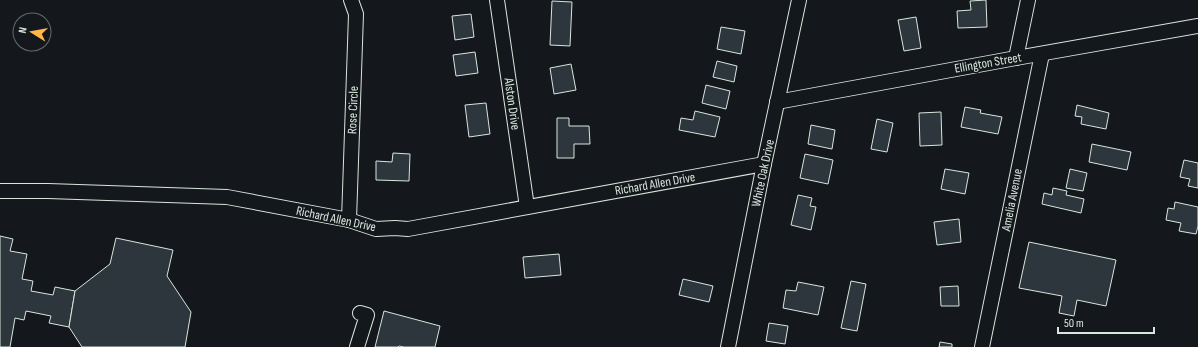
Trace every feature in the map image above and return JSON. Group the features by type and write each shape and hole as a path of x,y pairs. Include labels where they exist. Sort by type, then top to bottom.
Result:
{"street":[{"name":"Rose Circle","path":"349,220 356,14 351,0"},
{"name":"Alston Drive","path":"497,0 527,207"},
{"name":"White Oak Drive","path":"728,347 764,164 799,0"},
{"path":"1016,58 1028,0"},
{"name":"Ellington Street","path":"777,102 1198,26"},
{"name":"Amelia Avenue","path":"982,347 1042,54"},
{"name":"Richard Allen Drive","path":"0,191 227,196 349,220 376,229 408,229 764,164"},
{"path":"357,347 367,315 360,313"}],"building":[{"path":"986,0 987,27 958,28 957,11 971,10 970,1"},
{"path":"552,1 572,2 570,46 550,45"},
{"path":"471,14 474,37 455,40 452,16"},
{"path":"916,17 921,48 904,51 898,20"},
{"path":"721,27 745,31 741,54 717,49"},
{"path":"475,52 478,73 456,76 453,55"},
{"path":"717,61 737,66 734,82 713,77"},
{"path":"571,64 576,90 554,94 550,68"},
{"path":"706,85 730,91 726,109 702,103"},
{"path":"486,103 490,134 469,137 465,105"},
{"path":"1077,105 1109,113 1106,129 1081,124 1082,117 1075,116"},
{"path":"965,107 981,110 980,113 1002,117 998,134 961,127"},
{"path":"695,111 720,117 715,137 679,130 681,118 693,120"},
{"path":"941,112 942,145 920,146 919,113"},
{"path":"557,118 569,118 569,126 589,126 590,144 574,144 574,158 557,158"},
{"path":"877,119 893,123 887,152 871,149"},
{"path":"811,125 835,130 832,149 808,144"},
{"path":"1092,144 1131,152 1127,170 1089,162"},
{"path":"393,153 410,154 409,181 376,180 376,161 392,162"},
{"path":"805,154 833,160 828,184 800,178"},
{"path":"1184,160 1198,163 1198,188 1188,186 1190,179 1180,177"},
{"path":"945,169 969,173 965,194 941,189"},
{"path":"1070,169 1087,173 1083,191 1066,188"},
{"path":"1053,188 1067,191 1066,195 1084,199 1081,213 1042,204 1044,193 1052,195"},
{"path":"798,195 812,198 810,206 816,207 811,230 791,225"},
{"path":"1175,202 1198,207 1198,226 1196,234 1179,231 1181,223 1166,220 1168,208 1174,209"},
{"path":"959,219 961,242 937,245 934,222"},
{"path":"0,236 13,239 10,251 27,254 22,279 33,281 31,291 53,295 55,287 75,291 69,327 49,323 51,316 26,311 24,320 15,318 10,347 0,347"},
{"path":"116,238 173,250 167,276 191,312 185,347 82,347 69,327 75,291 110,264"},
{"path":"1029,242 1116,260 1106,306 1077,300 1074,316 1059,313 1062,296 1019,288"},
{"path":"559,254 561,275 525,278 523,257"},
{"path":"683,279 713,286 709,302 679,295"},
{"path":"851,281 866,284 857,331 841,328"},
{"path":"798,282 824,287 818,315 783,308 786,290 796,291"},
{"path":"958,286 959,306 941,306 940,287"},
{"path":"384,311 440,326 435,347 375,347"},
{"path":"769,323 788,326 785,344 766,341"},
{"path":"940,342 952,344 952,347 939,347"}]}
